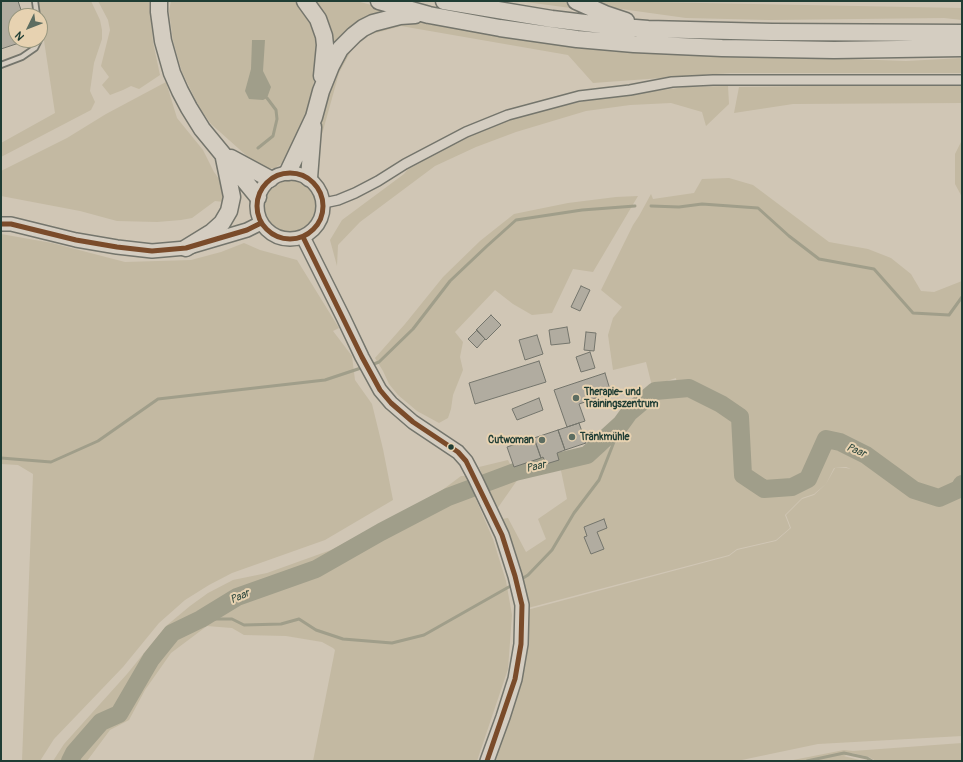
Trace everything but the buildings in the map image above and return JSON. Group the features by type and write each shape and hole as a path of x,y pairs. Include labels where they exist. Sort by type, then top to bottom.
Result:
{"highway":[{"path":"159,1 163,41 172,73 180,91 202,129 258,197"},
{"path":"305,1 318,19 324,36 325,45 321,91"},
{"path":"378,1 429,15 500,28 577,39 634,44 722,48 834,50 962,48"},
{"path":"444,1 552,19 648,29 772,32 962,33"},
{"path":"576,1 605,14 648,29"},
{"path":"288,172 314,117 321,91 331,66 340,49 346,42 363,28 386,19 400,16 429,15"},
{"path":"309,178 314,117"},
{"path":"223,153 270,179"},
{"path":"186,248 222,224 229,211 232,197 223,153"}],"street":[{"path":"324,203 338,200 355,193 405,164 466,132 508,115 579,96 630,90 672,82 713,80 962,80"},
{"path":"288,172 299,173 309,178 316,184 321,192 324,203 323,214 320,220 310,233 303,237 291,239 279,237 268,231 261,223 258,215 258,197 263,187 270,179 279,174 288,172"},
{"path":"1,224 11,224 76,240 117,248 152,251 186,248 248,230 261,223"},
{"path":"303,237 344,317 362,357 380,390 391,403 413,422 452,446 466,461 502,536 515,576 522,605 521,644 515,679 487,761"}],"lane":[{"path":"1,65 22,57 34,48"}],"shaded area":[{"path":"38,1 91,1 100,20 102,30 102,39 94,63 90,91 95,102 91,110 1,157 1,143 55,113 45,48 48,48 48,8 39,8"},
{"path":"98,1 149,1 153,42 160,75 139,89 131,86 110,95 102,85 109,77 101,66 110,30 108,20"},
{"path":"171,1 295,1 308,16 317,33 318,64 308,107 294,145 286,161 275,168 266,169 257,165 211,124 199,107 182,72 173,41 169,11"},
{"path":"312,1 356,1 395,11 328,63"},
{"path":"520,1 567,1 578,9 526,2"},
{"path":"595,1 962,8 962,20 944,18 769,20 686,18 614,8"},
{"path":"415,19 712,54 906,61 962,58 962,73 730,73 593,83 568,55 401,26 365,36 351,51 339,73 314,163 315,151 327,97 342,54 372,27"},
{"path":"252,40 265,40 263,71 271,87 267,98 263,100 249,99 245,91 251,69"},
{"path":"166,82 177,118 203,150 214,172 222,183 224,202 215,201 192,218 181,220 157,222 117,221 80,211 1,196 1,171 67,138 106,114"},
{"path":"962,84 962,103 793,104 734,113 739,87"},
{"path":"728,86 729,104 706,126 702,112 671,103 630,105 586,111 516,132 476,147 435,166 360,222 338,245 337,266 330,240 342,220 404,174 412,164 470,134 518,116 593,99 686,87"},
{"path":"962,140 962,197 955,184 955,154"},
{"path":"284,173 296,173 309,178 314,182 321,193 323,206 321,219 314,230 303,237 296,239 284,239 271,234 262,225 257,212 257,200 262,187 271,178"},
{"path":"729,178 753,185 829,242 868,249 891,258 911,274 921,291 934,292 962,281 962,736 818,744 737,761 491,761 527,610 729,556 737,550 776,541 791,528 786,515 802,499 814,495 826,484 814,494 802,498 785,515 790,528 776,540 737,549 729,555 528,608 501,519 508,518 526,552 546,539 538,519 567,499 560,466 586,463 610,447 656,399 677,388 676,378 652,386 646,362 613,370 608,335 613,318 622,307 601,290 633,225 651,194 653,199 694,193 702,179","holes":["846,467 851,469 835,468 826,484 834,468"]},
{"path":"638,196 593,272 573,269 552,313 532,315 513,304 495,290 455,332 463,342 460,357 463,370 453,395 448,418 439,423 417,411 398,395 389,384 375,358 443,277 480,241 514,214 568,203"},
{"path":"1,234 52,243 125,262 191,260 221,252 244,243 260,250 297,260 339,328 333,331 352,356 355,380 372,404 393,500 325,540 232,573 185,600 159,623 123,667 54,739 40,761 22,761 33,474 18,465 1,464"},
{"path":"508,460 518,479 497,509 479,467"},
{"path":"461,476 466,476 493,539 506,581 512,615 508,669 477,761 313,761 335,650 322,642 286,636 244,635 232,628 207,626 171,653 145,690 129,720 110,730 87,761 53,761 64,744 127,674 166,626 208,593 233,580 267,573 331,550 441,491"},
{"path":"962,743 962,761 876,761 869,757 852,753 844,756 863,761 788,761 844,750 853,751"}],"waterway":[{"path":"258,148 273,136 277,119 276,110 267,98"},
{"path":"651,206 679,207 702,204 758,208 789,236 819,259 874,269 913,313 949,315 962,297"},
{"path":"371,365 379,362 413,329 450,281 516,220 582,210 635,206"},
{"path":"1,458 51,462 98,441 158,399 325,380 364,367"},
{"name":"Paar","path":"70,761 74,753 101,722 119,714 151,659 172,633 201,619 237,597 316,569 381,532 448,497 515,472 587,455 621,424 629,413 655,391 689,388 721,404 740,417 743,475 764,489 792,487 808,479 826,439 840,442 866,455 914,490 939,498 959,489 962,484"},
{"path":"520,580 528,575 552,550 574,513 599,480 621,424"},
{"path":"201,619 232,619 244,625 281,624 299,619 316,630 343,639 392,643 424,635 514,584"},
{"path":"807,761 844,753 867,758 872,761"}],"transit line":[{"path":"284,173 296,173 303,175 314,182 321,193 323,206 321,219 314,230 303,237 296,239 284,239 277,237 266,230 259,219 257,212 257,200 259,193 266,182 277,175 284,173"},
{"path":"1,224 11,224 76,240 152,251 186,248 247,230 261,223"},
{"path":"303,237 362,357 380,390 391,403 413,422 458,452 466,461 502,535 515,576 522,605 521,644 515,679 487,761"}],"place":[{"name":"Therapie- und Trainingszentrum","path":"576,398"},
{"name":"Tränkmühle","path":"572,437"},
{"name":"Cutwoman","path":"542,440"}]}
